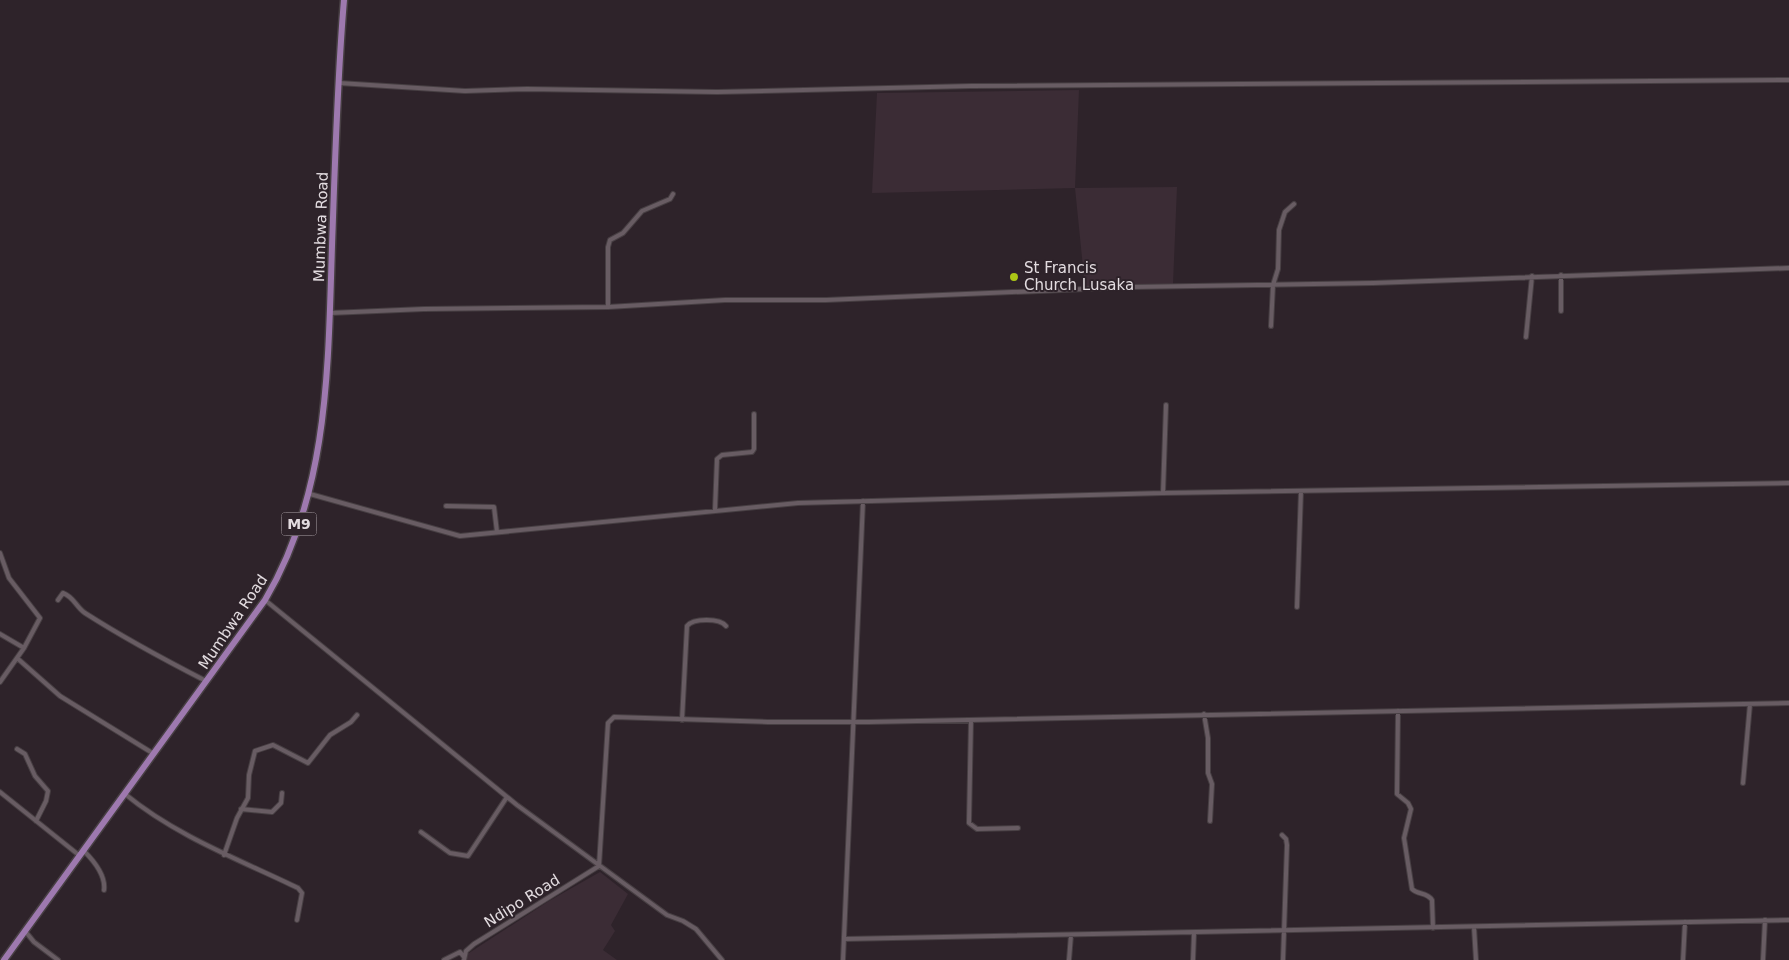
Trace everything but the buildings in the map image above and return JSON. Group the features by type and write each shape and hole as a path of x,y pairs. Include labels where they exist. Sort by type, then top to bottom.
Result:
{"main road":[{"name":"Mumbwa Road","path":"4,960 208,682 265,600 291,545 310,494 325,411 344,0"}],"street":[{"path":"339,83 465,91 527,89 717,92 971,86 1789,80"},
{"path":"608,307 608,247 610,240 623,233 642,211 670,199 673,194"},
{"path":"1271,326 1273,285 1278,269 1280,223 1286,209 1294,204"},
{"path":"330,313 424,309 608,307 725,300 826,300 1131,287 1273,285 1789,268"},
{"path":"1561,275 1561,311"},
{"path":"1526,337 1532,276"},
{"path":"1163,493 1166,405"},
{"path":"716,510 717,459 722,455 752,452 754,449 754,414"},
{"path":"310,494 460,536 798,503 1163,493 1789,483"},
{"path":"1297,607 1301,491"},
{"path":"843,960 855,721 863,501"},
{"path":"446,506 494,507 497,532"},
{"path":"0,553 9,578 40,618 24,648 0,682"},
{"path":"58,600 62,594 66,594 77,603 84,613 155,655 208,682"},
{"path":"265,600 507,797 667,915 689,924 722,960"},
{"path":"682,720 687,626 692,621 719,621 726,626"},
{"path":"0,634 24,648"},
{"path":"17,658 60,696 154,754"},
{"path":"599,866 609,720 614,717 768,722 971,720 1789,703"},
{"path":"1743,783 1750,704"},
{"path":"1398,711 1397,794 1408,803 1411,809 1404,841 1412,889 1416,892 1427,894 1433,903 1433,928"},
{"path":"1204,714 1208,738 1208,772 1212,784 1210,821"},
{"path":"224,855 249,795 249,775 256,750 274,745 308,763 330,735 358,715"},
{"path":"971,720 969,823 977,829 1018,828"},
{"path":"17,749 25,754 35,776 48,791 46,801 36,822"},
{"path":"0,792 36,822 82,853 100,871 105,881 104,890"},
{"path":"242,809 272,812 280,803 282,793"},
{"path":"125,794 152,813 224,855 300,890 302,894 297,920"},
{"path":"421,832 450,853 468,856 507,797"},
{"path":"1282,835 1286,839 1287,845 1283,960"},
{"name":"Ndipo Road","path":"464,958 466,951 474,944 599,866"},
{"path":"1762,960 1765,920"},
{"path":"844,939 1071,936 1789,920"},
{"path":"1683,960 1685,922"},
{"path":"1474,927 1476,960"},
{"path":"25,932 34,942 58,960"},
{"path":"1193,960 1194,933"},
{"path":"1069,960 1071,936"},
{"path":"444,960 460,952 464,958"}],"shaded area":[{"path":"1079,90 1075,188 872,193 877,93"},
{"path":"1177,187 1173,284 1085,287 1075,188"},
{"path":"600,872 628,894 611,925 615,931 603,950 617,960 465,960 466,955 549,901"}],"place":[{"name":"St Francis Church Lusaka","path":"1014,277"}]}
